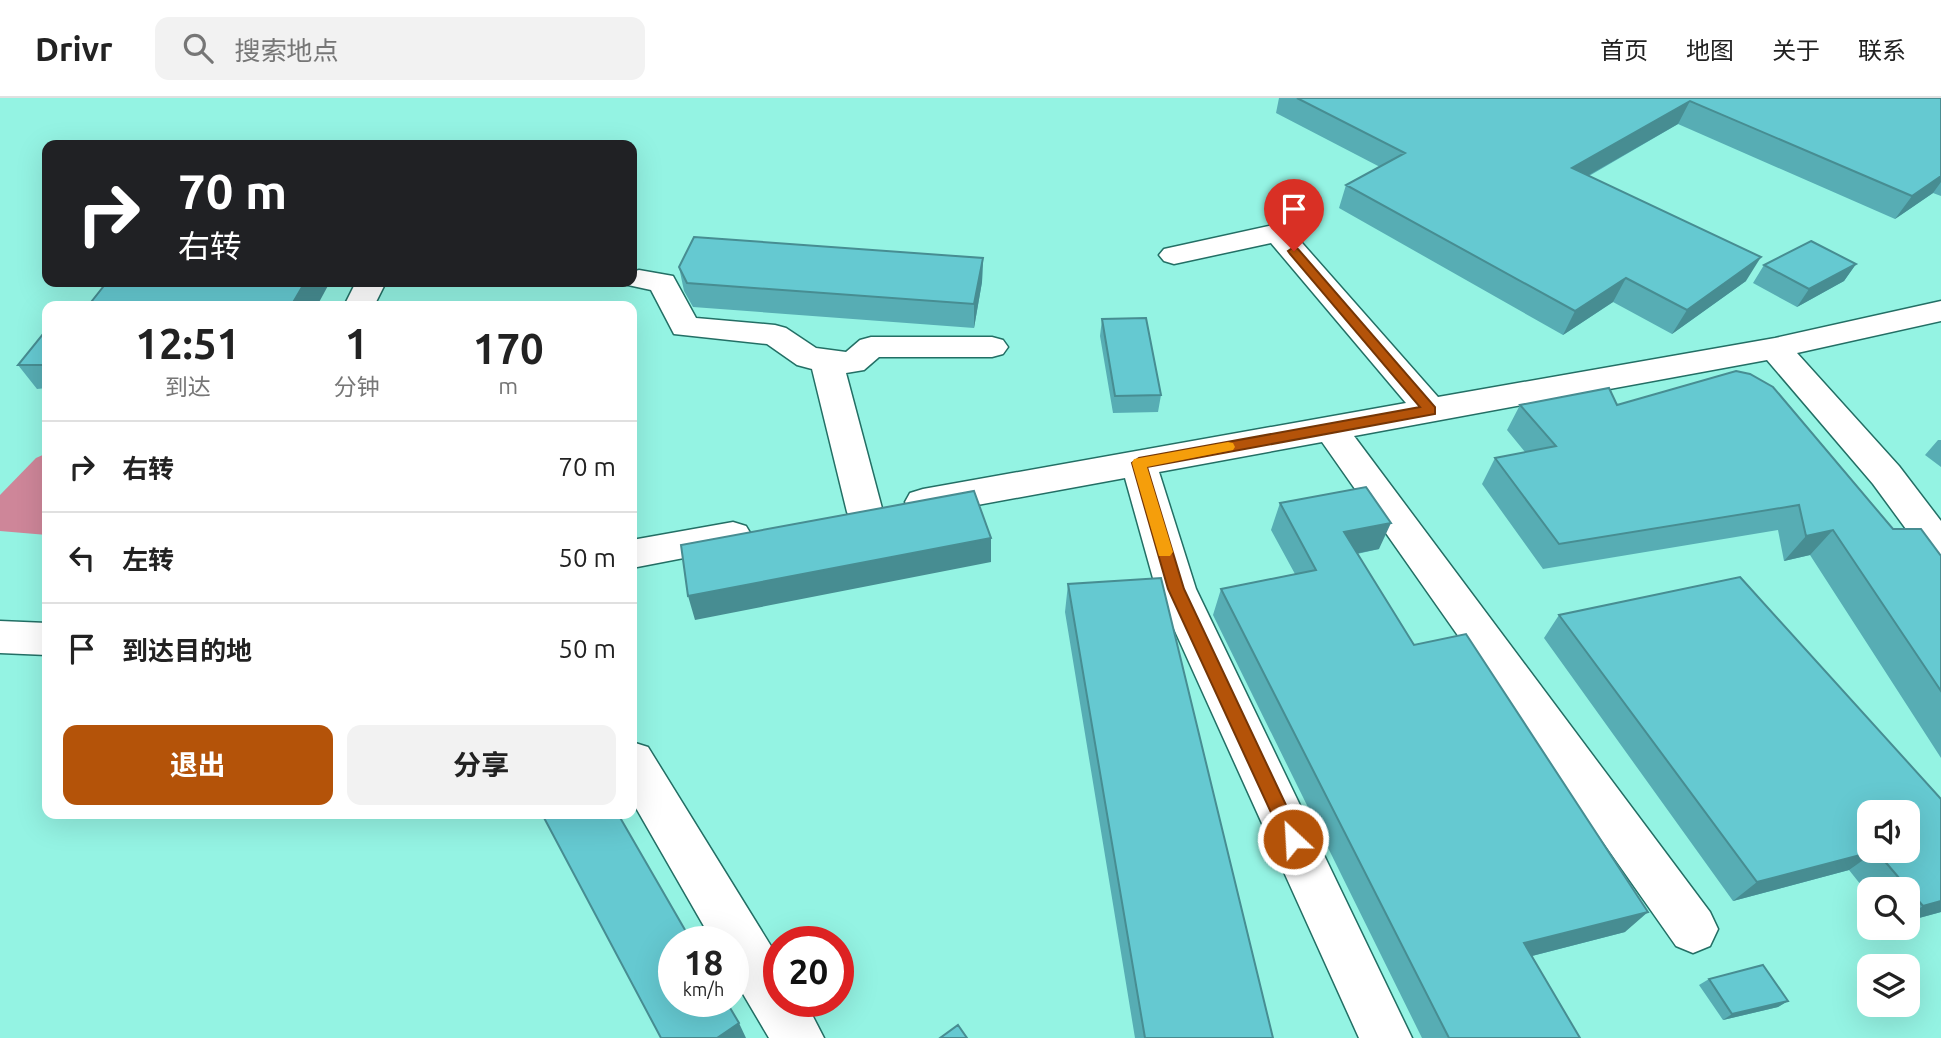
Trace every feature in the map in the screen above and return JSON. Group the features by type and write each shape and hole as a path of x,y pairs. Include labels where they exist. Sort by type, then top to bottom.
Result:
{"street":[{"path":"1174,255 1278,233 1430,410"},
{"path":"639,279 662,282 685,327 775,335 808,358 853,363 871,347 992,347"},
{"path":"826,360 851,515 1775,348 1941,310"},
{"path":"1775,348 1886,475 1941,549"},
{"path":"1330,428 1692,929"},
{"path":"1139,463 1176,589 1386,1038"},
{"path":"637,553 769,530"},
{"path":"0,637 42,639"},
{"path":"637,769 798,1038"}],"shaded area":[{"path":"42,455 42,535 0,531 0,495 36,458"}],"building":[{"path":"1297,98 1941,98 1941,176 1912,196 1690,101 1572,168 1761,257 1687,310 1626,278 1575,311 1346,185 1405,153"},
{"path":"694,237 983,258 974,304 687,283 679,267"},
{"path":"1811,241 1856,264 1809,289 1764,265"},
{"path":"103,287 302,287 294,301 92,301"},
{"path":"1146,318 1161,395 1115,396 1102,319"},
{"path":"42,335 42,365 18,365"},
{"path":"1736,371 1750,374 1773,387 1893,529 1921,529 1941,556 1941,691 1833,530 1806,536 1799,505 1559,544 1495,458 1556,446 1520,405 1609,388 1617,405"},
{"path":"1366,487 1391,523 1344,532 1414,645 1466,634 1648,912 1524,943 1580,1038 1449,1038 1221,589 1316,570 1280,503"},
{"path":"974,491 991,538 688,596 681,545"},
{"path":"1740,577 1941,799 1941,901 1923,906 1920,902 1920,877 1898,877 1886,863 1920,863 1920,800 1857,800 1857,856 1757,882 1559,615"},
{"path":"1161,578 1273,1038 1145,1038 1068,584"},
{"path":"545,819 621,819 683,926 658,926 658,1017 735,1017 739,1023 717,1038 661,1038"},
{"path":"1763,965 1788,1001 1732,1014 1709,979"},
{"path":"958,1025 967,1038 940,1038"}],"slow traffic":[{"path":"1165,552 1139,463 1228,447"}],"route":[{"path":"1293,839 1176,589 1139,463 1430,410 1294,251"}]}
